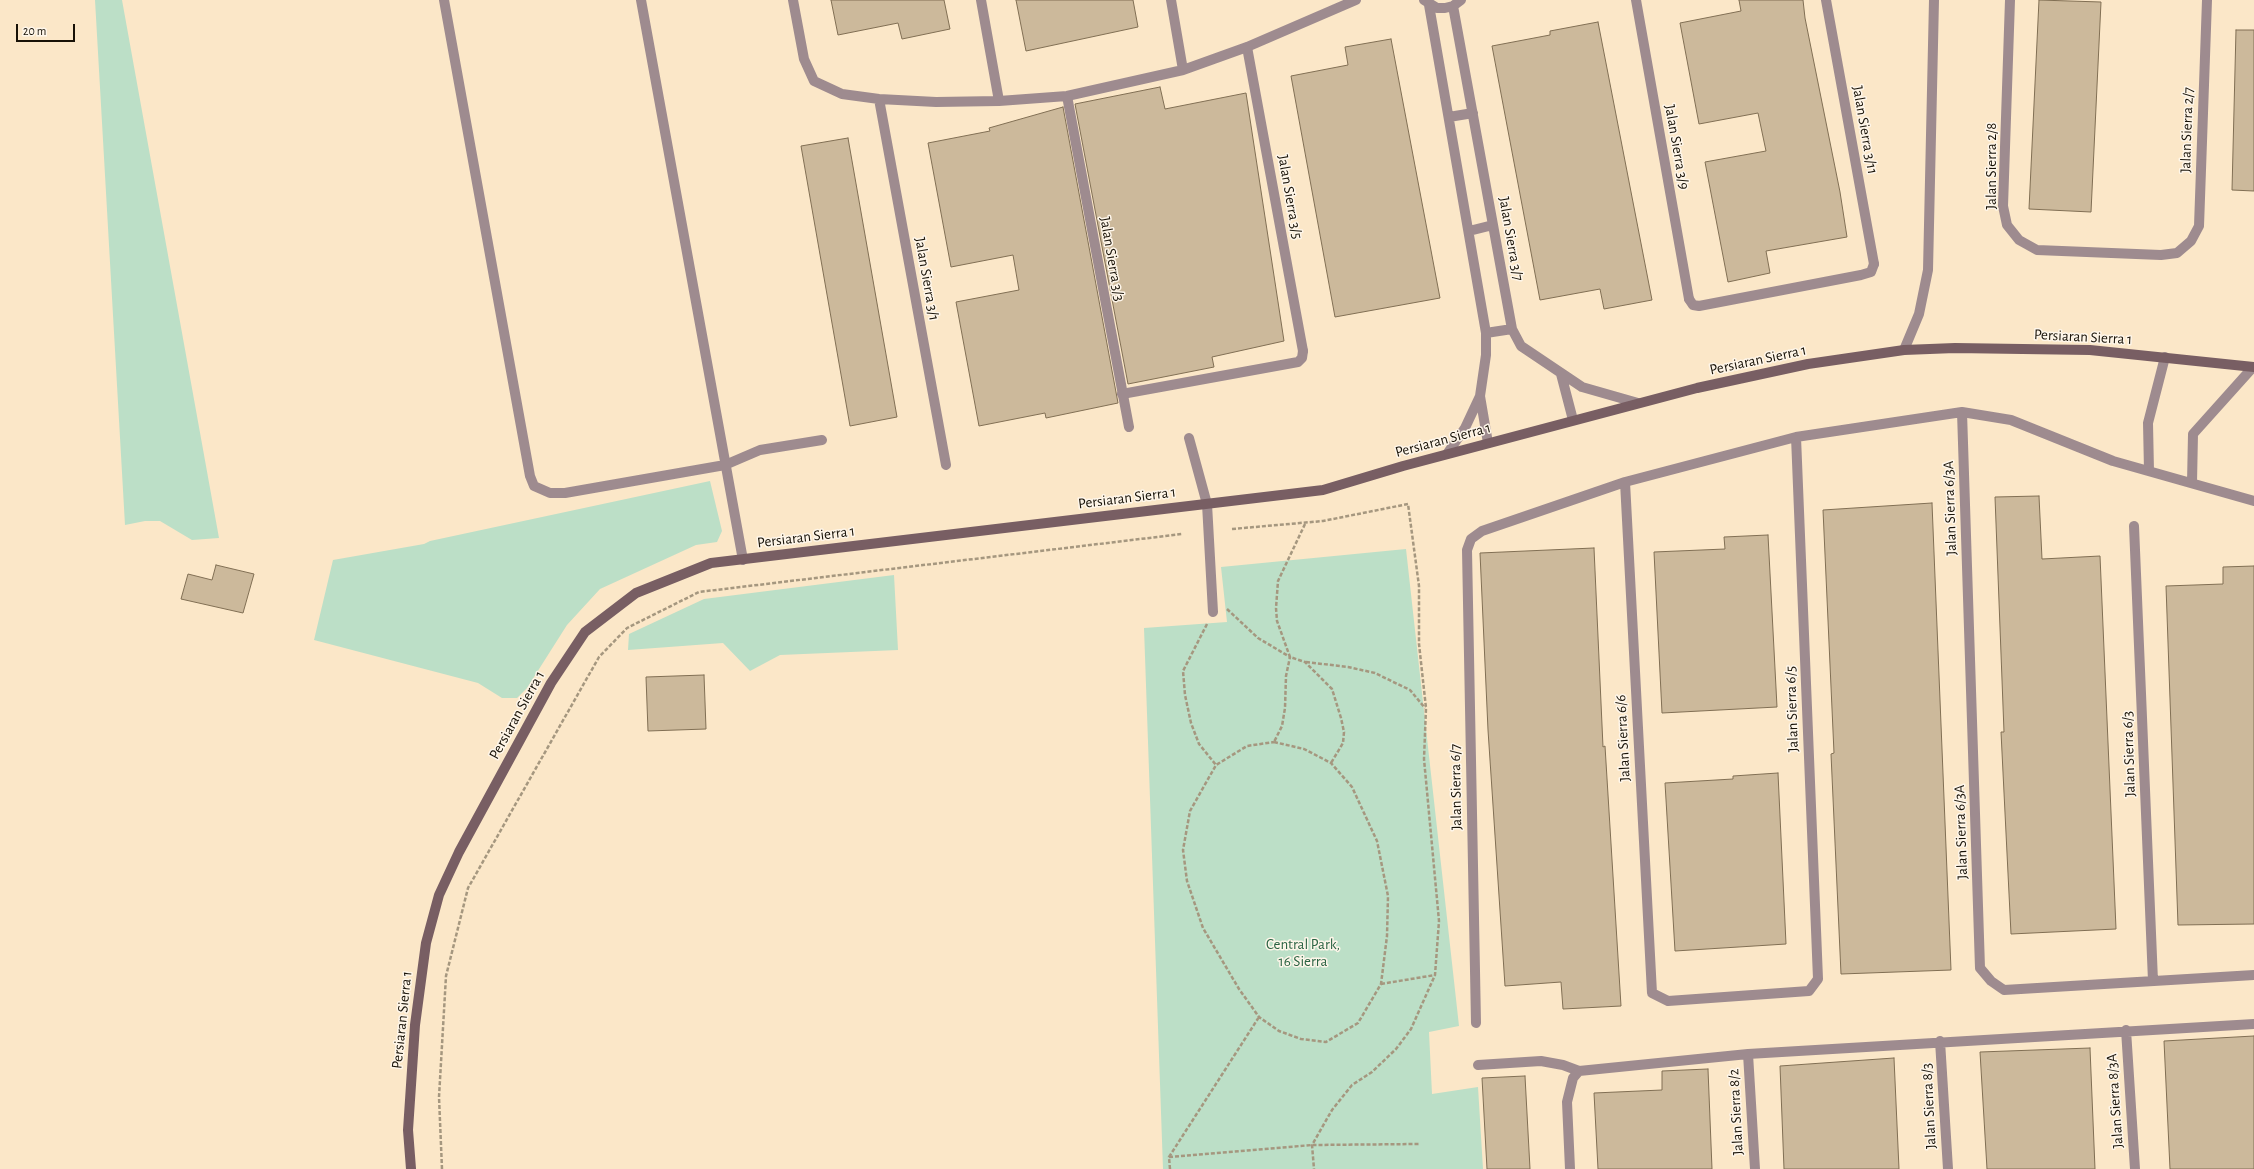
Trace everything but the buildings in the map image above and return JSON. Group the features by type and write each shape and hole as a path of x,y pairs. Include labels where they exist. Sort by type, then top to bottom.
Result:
{"street":[{"path":"444,0 530,476 534,486 550,493 566,493 724,464 760,450 822,440"},
{"path":"641,0 724,464 743,560"},
{"path":"793,0 804,59 814,81 842,94 879,99 936,102 999,101 1067,96 1184,70 1247,47 1356,0"},
{"path":"981,0 999,101"},
{"path":"1171,0 1184,70"},
{"name":"Jalan Sierra 3/9","path":"1636,0 1689,299 1692,305 1699,306 1861,275 1871,272 1874,264"},
{"name":"Jalan Sierra 3/11","path":"1826,0 1874,264"},
{"path":"1904,350 1919,314 1928,270 1934,0"},
{"name":"Jalan Sierra 2/8","path":"2010,0 2003,206 2008,225 2019,240 2037,250 2161,255 2177,253"},
{"name":"Jalan Sierra 2/7","path":"2177,253 2191,240 2199,226 2207,0"},
{"path":"1447,454 1465,428 1480,396 1486,355 1486,333 1469,231 1427,2 1445,8 1457,3"},
{"name":"Jalan Sierra 3/7","path":"1457,3 1473,113 1512,329 1521,346 1582,387 1638,403"},
{"name":"Jalan Sierra 3/5","path":"1122,394 1298,362 1302,358 1302,351 1247,47"},
{"name":"Jalan Sierra 3/3","path":"1067,96 1128,427"},
{"name":"Jalan Sierra 3/1","path":"879,99 946,464"},
{"path":"1449,117 1473,113"},
{"path":"1469,231 1493,225"},
{"path":"1486,333 1512,329"},
{"name":"Persiaran Sierra 1","path":"411,1169 408,1130 415,1025 426,943 439,895 459,852 551,683 585,632 636,593 711,564 1323,490 1447,454 1697,388 1808,364 1904,350 1955,348 2090,350 2254,367"},
{"path":"2149,471 2148,423 2165,357"},
{"path":"2192,483 2193,434 2254,367"},
{"path":"1561,374 1573,420"},
{"path":"1480,396 1488,443"},
{"path":"1625,482 1796,438 1962,412 2011,420 2113,461 2254,501"},
{"name":"Jalan Sierra 6/3A","path":"1962,412 1980,968 1991,981 2004,990 2254,975"},
{"path":"1189,438 1207,504 1213,612"},
{"name":"Jalan Sierra 6/5","path":"1652,993 1668,1002 1809,991 1818,979 1796,438"},
{"name":"Jalan Sierra 6/7","path":"1476,1023 1466,550 1471,539 1482,531 1625,482"},
{"name":"Jalan Sierra 6/6","path":"1625,482 1652,993"},
{"name":"Jalan Sierra 6/3","path":"2134,526 2153,981"},
{"path":"1478,1065 1541,1061 1563,1065 1579,1071 1748,1054 1940,1041 2254,1024"},
{"name":"Jalan Sierra 8/3A","path":"2126,1030 2135,1169"},
{"name":"Jalan Sierra 8/3","path":"1940,1041 1948,1169"},
{"name":"Jalan Sierra 8/2","path":"1748,1054 1755,1169"},
{"path":"1570,1169 1566,1102 1572,1078 1579,1071"}],"path":[{"path":"1232,529 1306,523 1348,517 1408,504 1419,586 1418,644 1426,708 1424,759 1439,921 1434,975 1411,1029 1396,1049 1372,1072 1352,1084 1332,1110 1312,1145 1314,1169"},
{"path":"1274,742 1282,726 1285,708 1286,676 1290,657 1278,621 1276,594 1278,581 1306,523"},
{"path":"442,1169 439,1097 446,976 468,888 599,657 626,628 699,592 1182,534"},
{"path":"1216,765 1199,744 1191,723 1185,695 1183,671 1213,612 1219,608 1230,610 1258,638 1290,657 1305,662 1348,667 1375,673 1410,690 1426,708"},
{"path":"1305,662 1332,689 1341,718 1343,743 1331,763"},
{"path":"1274,742 1304,749 1331,763 1352,786 1370,823 1378,849 1388,896 1387,936 1381,984 1358,1023 1326,1042 1301,1039 1279,1031 1259,1017 1238,989 1203,928 1186,881 1183,850 1190,811 1216,765 1247,746 1274,742"},
{"path":"1381,984 1434,975"},
{"path":"1170,1169 1169,1157 1259,1017"},
{"path":"1169,1157 1312,1145 1419,1144"}],"green space":[{"path":"95,0 122,0 219,538 192,540 160,521 145,521 125,525"},
{"path":"710,481 722,531 717,542 696,545 600,589 567,625 527,688 517,698 502,698 478,683 314,640 333,560 424,544 430,541"},
{"name":"Central Park, 16 Sierra","path":"1406,549 1459,1026 1429,1032 1432,1094 1478,1087 1483,1169 1163,1169 1144,628 1227,622 1221,567"},
{"path":"894,575 898,650 780,655 750,671 723,643 628,650 629,634 704,599"}]}
